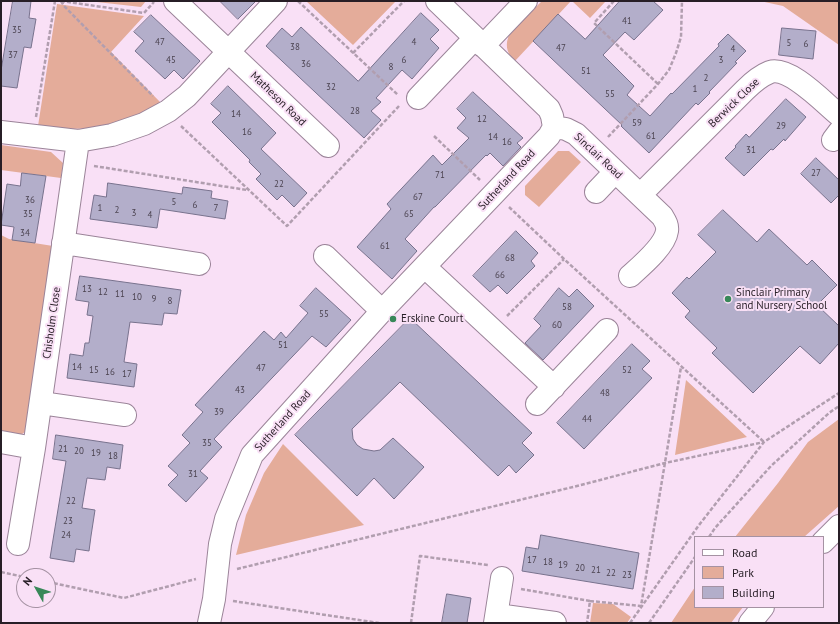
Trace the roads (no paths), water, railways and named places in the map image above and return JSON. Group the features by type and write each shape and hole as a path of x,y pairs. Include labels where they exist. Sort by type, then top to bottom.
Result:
{"street":[{"name":"Matheson Road","path":"176,1 328,146"},
{"path":"1,132 78,141 112,135 144,124 168,111 187,96 276,1"},
{"path":"437,1 549,109 554,127"},
{"path":"418,98 526,1"},
{"name":"Berwick Close","path":"644,199 745,90 757,79 771,72 783,72 808,88 839,115"},
{"name":"Sinclair Road","path":"554,127 566,129 576,134 662,216 666,222 668,230 665,239 630,276"},
{"name":"Sutherland Road","path":"209,623 214,599 220,544 226,519 252,455 382,311 549,136 554,127"},
{"name":"Chisholm Close","path":"18,544 41,403 78,141"},
{"path":"596,192 615,172"},
{"path":"63,243 198,264"},
{"path":"325,256 382,311"},
{"path":"425,267 554,387"},
{"path":"537,404 607,330"},
{"path":"41,403 125,415"},
{"path":"1,442 34,448"},
{"path":"824,541 839,526"},
{"path":"511,583 496,619 555,623"},
{"path":"750,623 762,608"}],"place":[{"name":"Sinclair Primary and Nursery School","path":"728,299"},
{"name":"Erskine Court","path":"393,319"}]}
